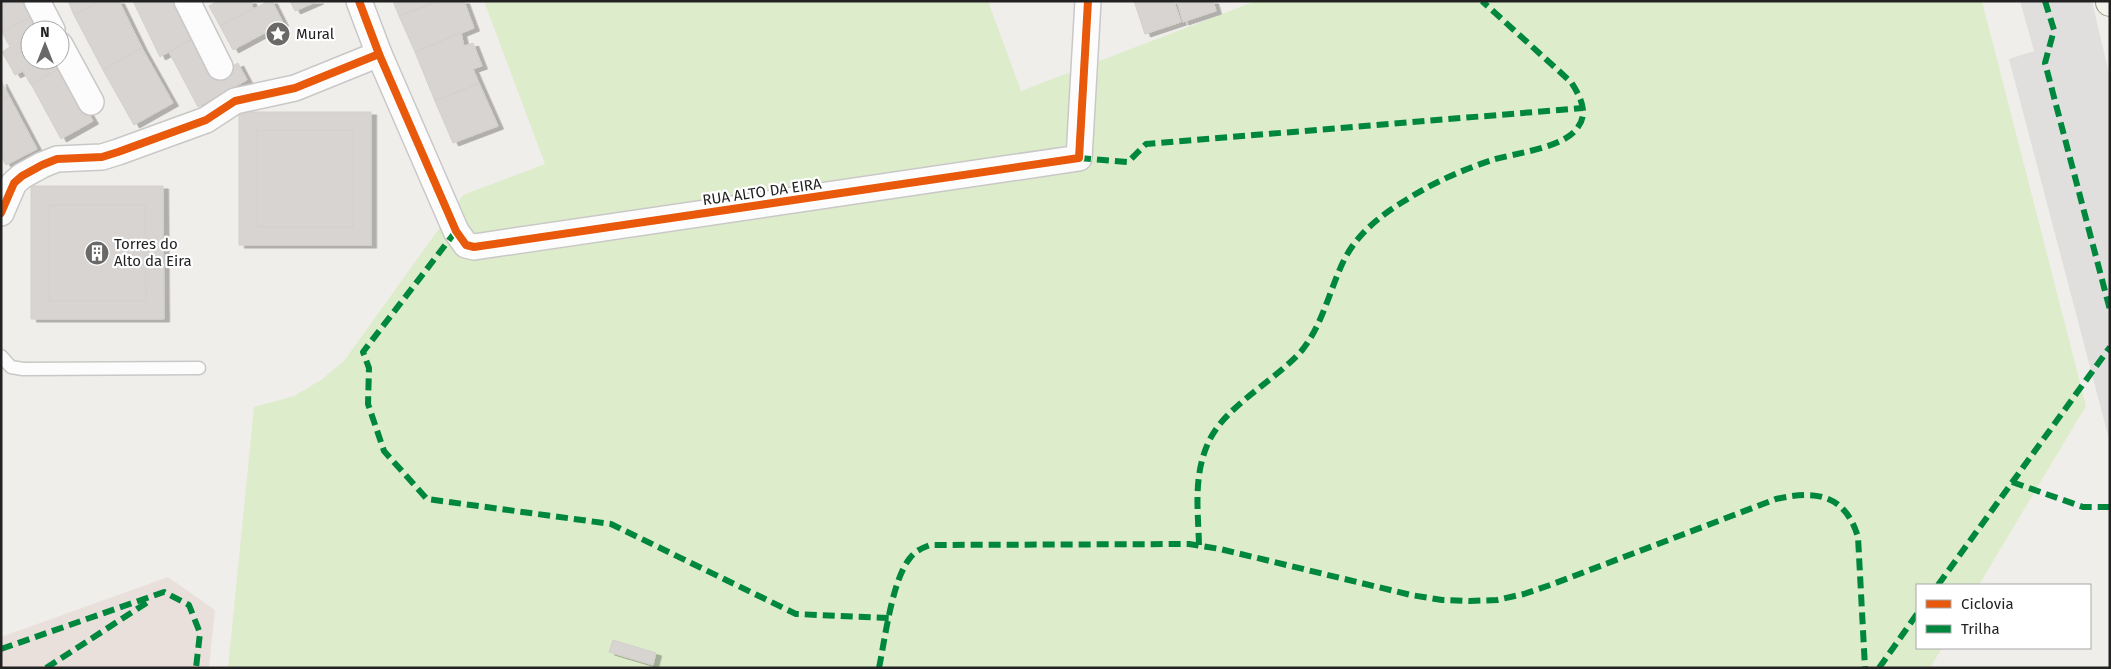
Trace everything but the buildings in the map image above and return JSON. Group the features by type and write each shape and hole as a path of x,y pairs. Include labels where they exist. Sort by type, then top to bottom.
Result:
{"street":[{"path":"37,1 47,20"},
{"path":"187,1 220,67"},
{"path":"1,213 14,184 42,165 57,159 102,157 118,152 206,120 235,101 295,88 379,54 359,1"},
{"name":"RUA ALTO DA EIRA","path":"379,54 456,231 466,245 483,247 1079,158 1088,1"},
{"path":"70,64 90,102"}],"lane":[{"path":"1,356 11,367 23,369 199,368"}],"shaded area":[{"path":"2020,1 2092,1 2110,78 2110,443 2009,59 2034,51"},
{"path":"168,577 215,610 209,668 1,668 1,637"}],"green space":[{"path":"484,1 988,1 1021,91 1256,1 1982,1 2086,406 1980,584 1916,584 1916,649 1941,649 1930,668 228,668 254,407 294,396 321,380 344,361 463,195 545,164"}],"marked path":[{"path":"1199,545 1199,479 1204,454 1209,441 1217,428 1239,404 1280,371 1303,349 1316,328 1344,260 1363,233 1388,212 1437,183 1492,160 1551,145 1572,134 1578,127 1583,116 1583,110 1571,82 1482,1"},
{"path":"2045,1 2054,30 2045,63 2110,310"},
{"path":"1079,158 1128,162 1146,144 1583,108"},
{"path":"456,231 363,352 369,368 368,404 384,451 427,499 611,524 796,614 890,618"},
{"path":"1939,584 2110,347"},
{"path":"2012,482 2083,507 2110,507"},
{"path":"879,668 898,580 912,556 930,545 1189,544 1220,549 1411,595 1442,600 1497,600 1524,594 1553,584 1776,499 1804,495 1827,498 1837,504 1845,512 1858,537 1865,668"},
{"path":"1,649 164,592 189,605 200,633 196,668"},
{"path":"46,668 151,600"},
{"path":"1879,668 1916,615"}],"cycle path":[{"path":"359,1 379,54 456,231 466,245 474,247 1079,158 1088,1"},
{"path":"1,213 14,183 22,176 42,165 57,159 102,157 118,152 206,120 235,101 295,88 379,54"}],"place":[{"name":"Mural","path":"278,34"},
{"name":"Torres do Alto da Eira","path":"97,253"}]}
